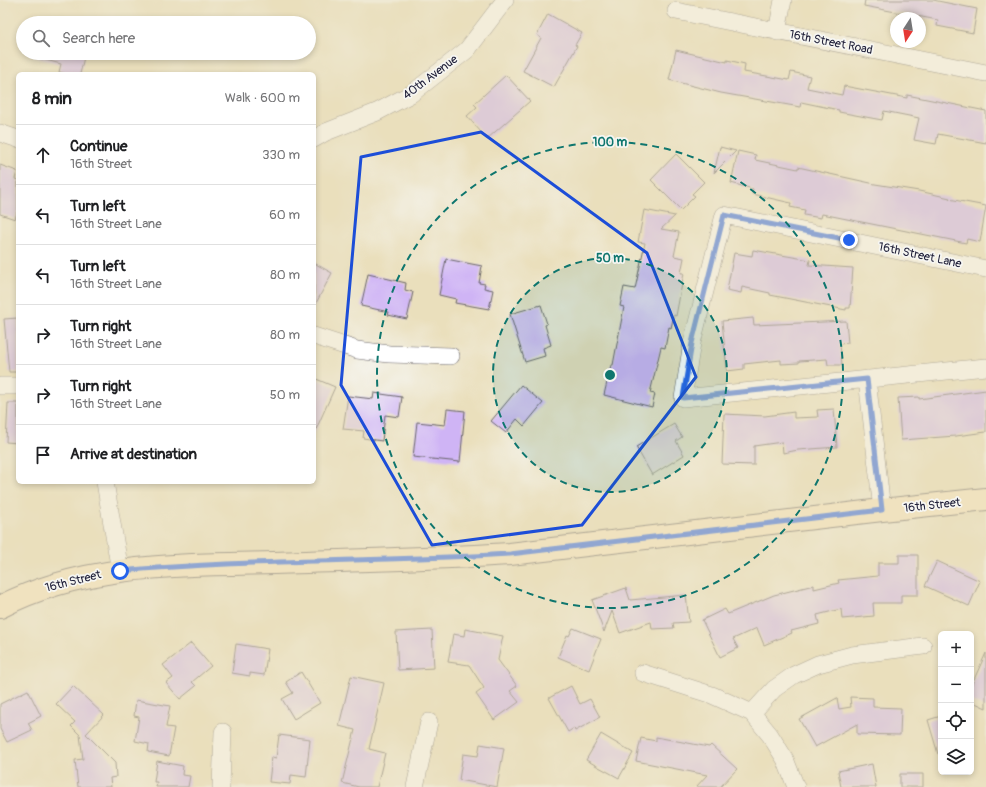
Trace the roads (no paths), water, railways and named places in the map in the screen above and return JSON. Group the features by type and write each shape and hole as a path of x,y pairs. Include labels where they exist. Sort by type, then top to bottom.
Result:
{"main road":[{"name":"16th Street","path":"0,607 16,598 49,586 86,576 120,571 179,566 443,558 510,554 986,499"}],"street":[{"name":"40th Avenue","path":"316,138 326,132 377,112 411,94 467,50 504,0"},
{"path":"777,32 783,0"},
{"name":"16th Street Road","path":"676,10 777,32 986,73"},
{"path":"0,133 16,138"},
{"name":"16th Street Lane","path":"986,269 724,215 692,343 683,398 986,367"},
{"path":"316,337 357,350 389,354 451,356"},
{"path":"867,379 882,510"},
{"path":"0,386 16,386"},
{"path":"105,484 120,571"},
{"path":"752,713 774,689 794,675 818,664 852,655 923,646"},
{"path":"643,673 712,696 752,713 770,735 785,759 796,787"},
{"path":"415,787 429,722"},
{"path":"221,787 224,732"}]}
